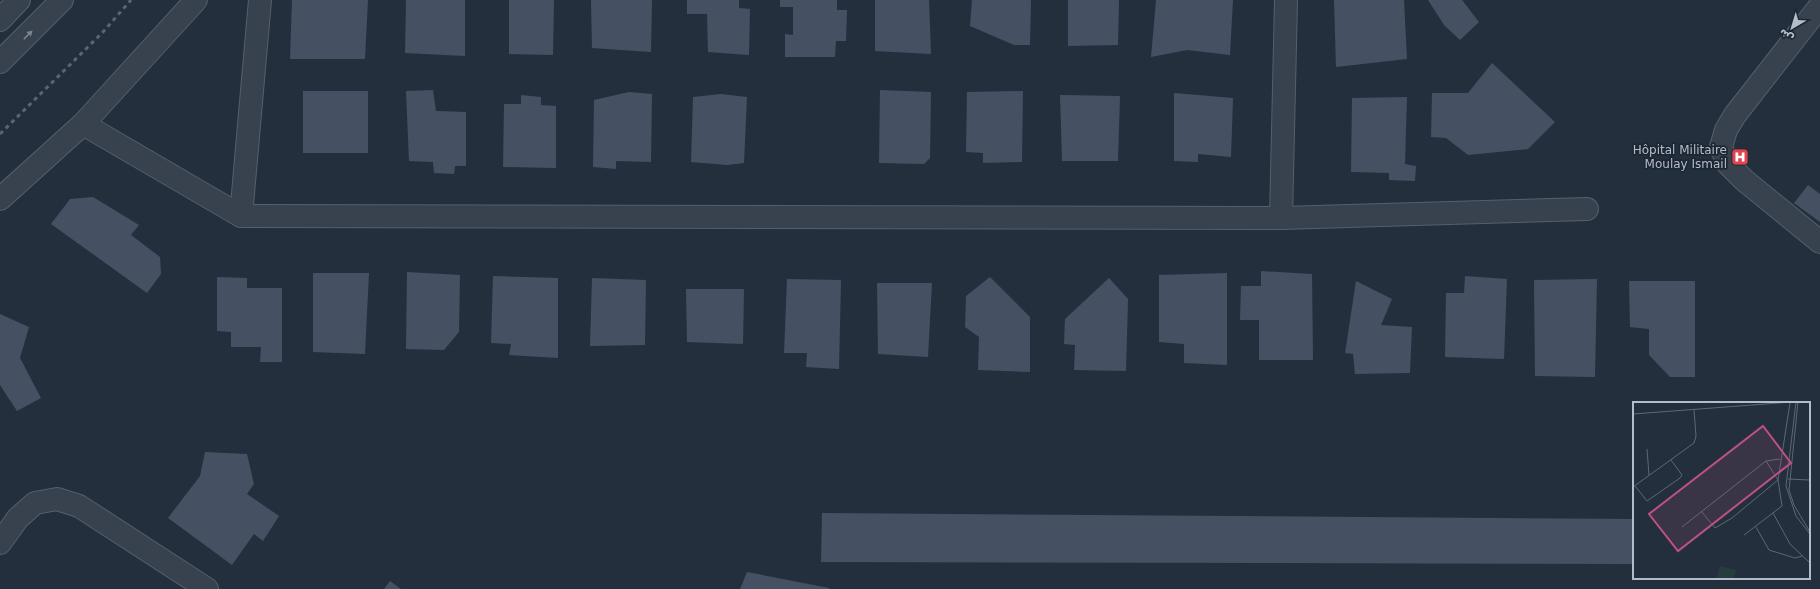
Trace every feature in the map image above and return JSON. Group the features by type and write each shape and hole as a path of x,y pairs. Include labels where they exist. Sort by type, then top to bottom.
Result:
{"street":[{"path":"0,20 20,0"},
{"path":"0,62 62,0"},
{"path":"0,199 83,124 196,0"},
{"path":"241,216 260,0"},
{"path":"1281,218 1286,0"},
{"path":"1820,6 1735,115 1726,130 1721,147 1728,164 1744,180 1820,242"},
{"path":"83,124 241,216 1281,218 1587,209"},
{"path":"0,543 18,518 35,503 57,499 78,506 207,589"}],"building":[{"path":"292,0 368,0 365,59 290,59"},
{"path":"406,0 465,0 465,56 405,53"},
{"path":"509,0 554,0 553,55 509,54"},
{"path":"591,0 652,0 651,52 592,48"},
{"path":"687,0 739,0 739,8 750,9 749,55 708,52 707,14 687,14"},
{"path":"780,0 837,0 837,10 847,10 846,41 836,41 835,57 785,57 785,34 793,35 793,7 780,7"},
{"path":"875,0 929,0 931,54 875,51"},
{"path":"972,0 1031,0 1030,45 1014,45 970,26"},
{"path":"1068,0 1119,0 1118,45 1068,46"},
{"path":"1156,0 1233,0 1230,55 1187,50 1151,57"},
{"path":"1334,0 1404,0 1407,59 1336,67"},
{"path":"1428,0 1462,0 1479,22 1460,40 1444,25"},
{"path":"1492,63 1555,122 1528,149 1468,155 1446,138 1431,137 1432,93 1468,93"},
{"path":"433,90 436,111 466,112 466,166 455,166 454,174 434,173 433,162 409,161 406,91"},
{"path":"880,90 931,92 930,158 924,164 879,163"},
{"path":"303,91 368,91 368,153 303,153"},
{"path":"1023,91 1022,162 983,163 983,153 966,152 967,92"},
{"path":"629,92 652,94 651,162 616,161 616,169 593,167 594,100"},
{"path":"1174,93 1233,98 1231,157 1198,154 1198,162 1174,161"},
{"path":"721,94 747,97 744,163 727,165 691,162 693,97"},
{"path":"521,95 541,97 541,105 556,106 556,168 503,167 504,104 521,104"},
{"path":"1060,95 1120,96 1118,161 1062,161"},
{"path":"1407,97 1405,164 1416,166 1415,181 1389,180 1389,173 1351,172 1352,98"},
{"path":"1808,185 1820,194 1820,222 1794,203"},
{"path":"93,197 139,225 131,235 160,257 161,274 147,293 51,224 70,199"},
{"path":"1261,271 1312,274 1313,360 1259,360 1259,320 1240,320 1241,286 1261,286"},
{"path":"407,272 460,275 459,332 444,350 406,349"},
{"path":"313,273 369,273 365,354 313,352"},
{"path":"1227,273 1227,365 1184,363 1184,344 1159,342 1159,275"},
{"path":"493,276 558,278 558,358 509,355 511,344 491,343"},
{"path":"1465,276 1507,279 1504,359 1445,357 1446,293 1464,293"},
{"path":"217,277 247,278 247,288 282,288 282,362 260,362 261,347 231,347 231,332 217,331"},
{"path":"990,277 1030,317 1030,372 978,370 979,337 965,327 966,296"},
{"path":"592,278 646,280 645,345 590,346"},
{"path":"1109,278 1128,299 1126,371 1074,370 1075,345 1064,344 1065,319"},
{"path":"787,279 841,280 839,369 806,367 807,353 784,353"},
{"path":"1597,279 1595,377 1535,376 1534,280"},
{"path":"1356,281 1392,299 1381,325 1412,327 1410,373 1355,374 1353,354 1345,353"},
{"path":"1629,281 1695,281 1695,377 1670,377 1649,355 1649,329 1630,327"},
{"path":"877,283 932,283 928,357 878,354"},
{"path":"686,289 744,289 743,344 687,342"},
{"path":"0,314 29,327 20,358 41,398 17,411 0,385"},
{"path":"205,452 247,454 254,484 247,494 279,516 263,541 254,534 232,565 168,518 200,476"},
{"path":"822,513 1633,519 1633,564 821,562"},
{"path":"747,572 829,588 829,589 740,589"},
{"path":"390,581 401,589 384,589"}],"railway":[{"path":"0,134 102,33 131,0"}],"place":[{"name":"Hôpital Militaire Moulay Ismail","path":"1740,157"}]}
